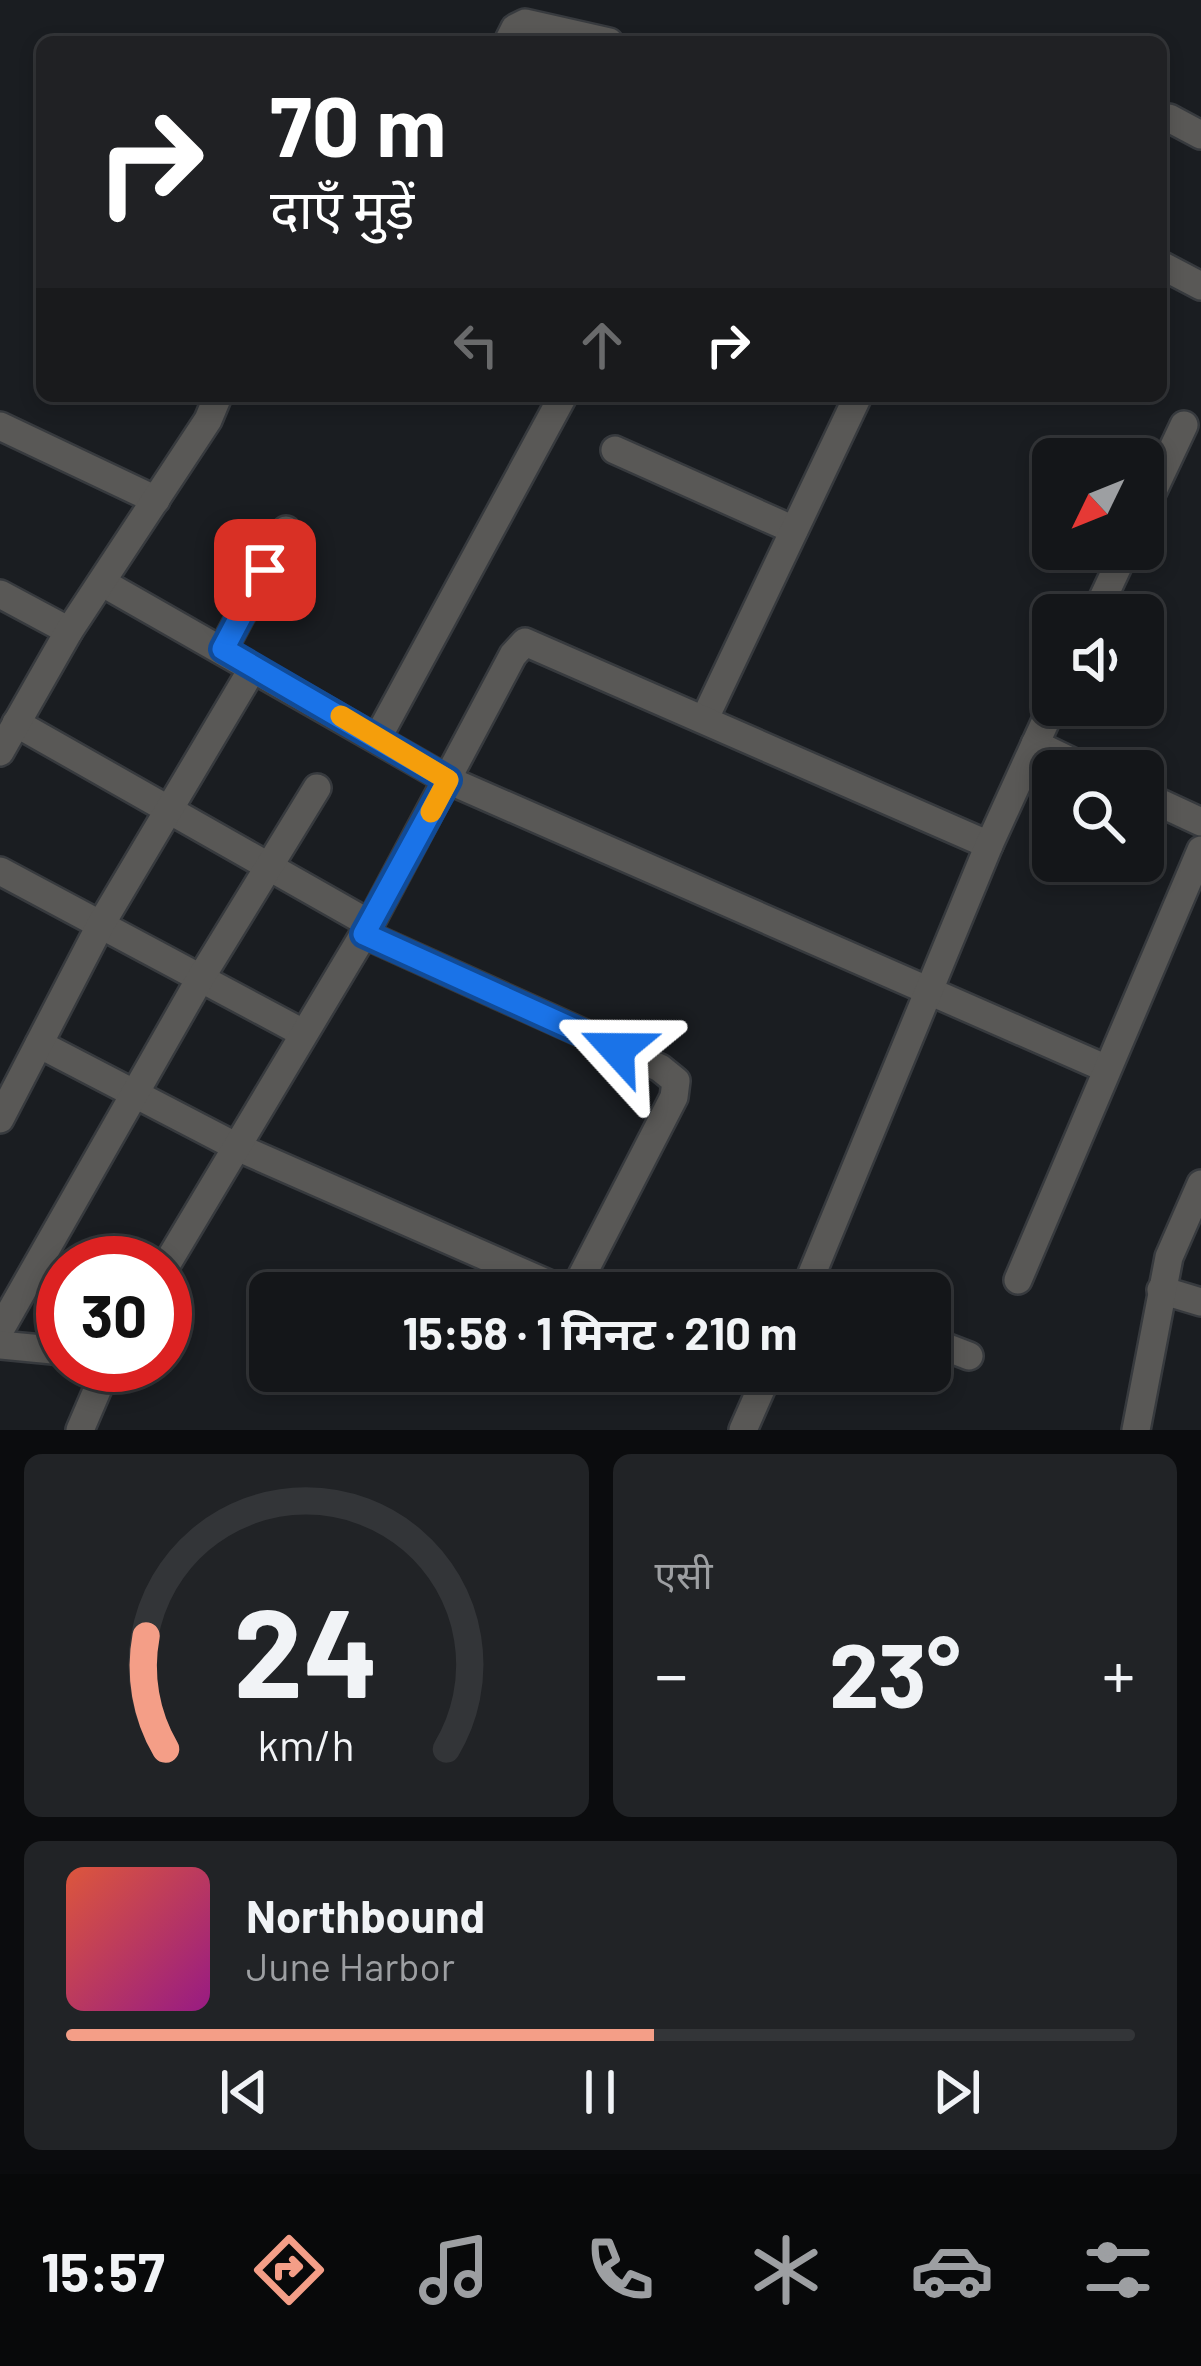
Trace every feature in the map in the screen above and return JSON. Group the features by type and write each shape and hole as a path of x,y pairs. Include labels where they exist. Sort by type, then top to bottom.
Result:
{"street":[{"path":"511,36 525,22 583,36"},
{"path":"1167,118 1201,135"},
{"path":"1167,268 1201,286"},
{"path":"0,752 69,631 216,402"},
{"path":"378,737 560,402"},
{"path":"705,718 855,402"},
{"path":"1164,467 1184,425"},
{"path":"0,426 156,500"},
{"path":"615,450 794,530"},
{"path":"223,649 286,530"},
{"path":"103,583 448,780 1107,1069"},
{"path":"0,594 69,631"},
{"path":"184,1236 367,929 524,642 989,844"},
{"path":"0,1119 101,924 253,668"},
{"path":"16,723 367,929 660,1068 676,1081 674,1097 582,1272"},
{"path":"814,1272 989,844 1044,726"},
{"path":"1035,745 1046,750"},
{"path":"0,1330 200,980 317,788"},
{"path":"1164,805 1201,822"},
{"path":"1018,1280 1201,850"},
{"path":"0,871 303,1033"},
{"path":"39,1044 237,1147 523,1272"},
{"path":"1167,1430 1136,1427 1161,1290 1179,1230 1201,1184"},
{"path":"1161,1290 1201,1302"},
{"path":"0,1345 36,1348"},
{"path":"951,1349 969,1356"},
{"path":"80,1430 96,1392"},
{"path":"742,1430 753,1392"}],"slow traffic":[{"path":"341,716 448,780 431,812"}],"route":[{"path":"265,570 223,649 448,780 364,934 617,1049"}]}
